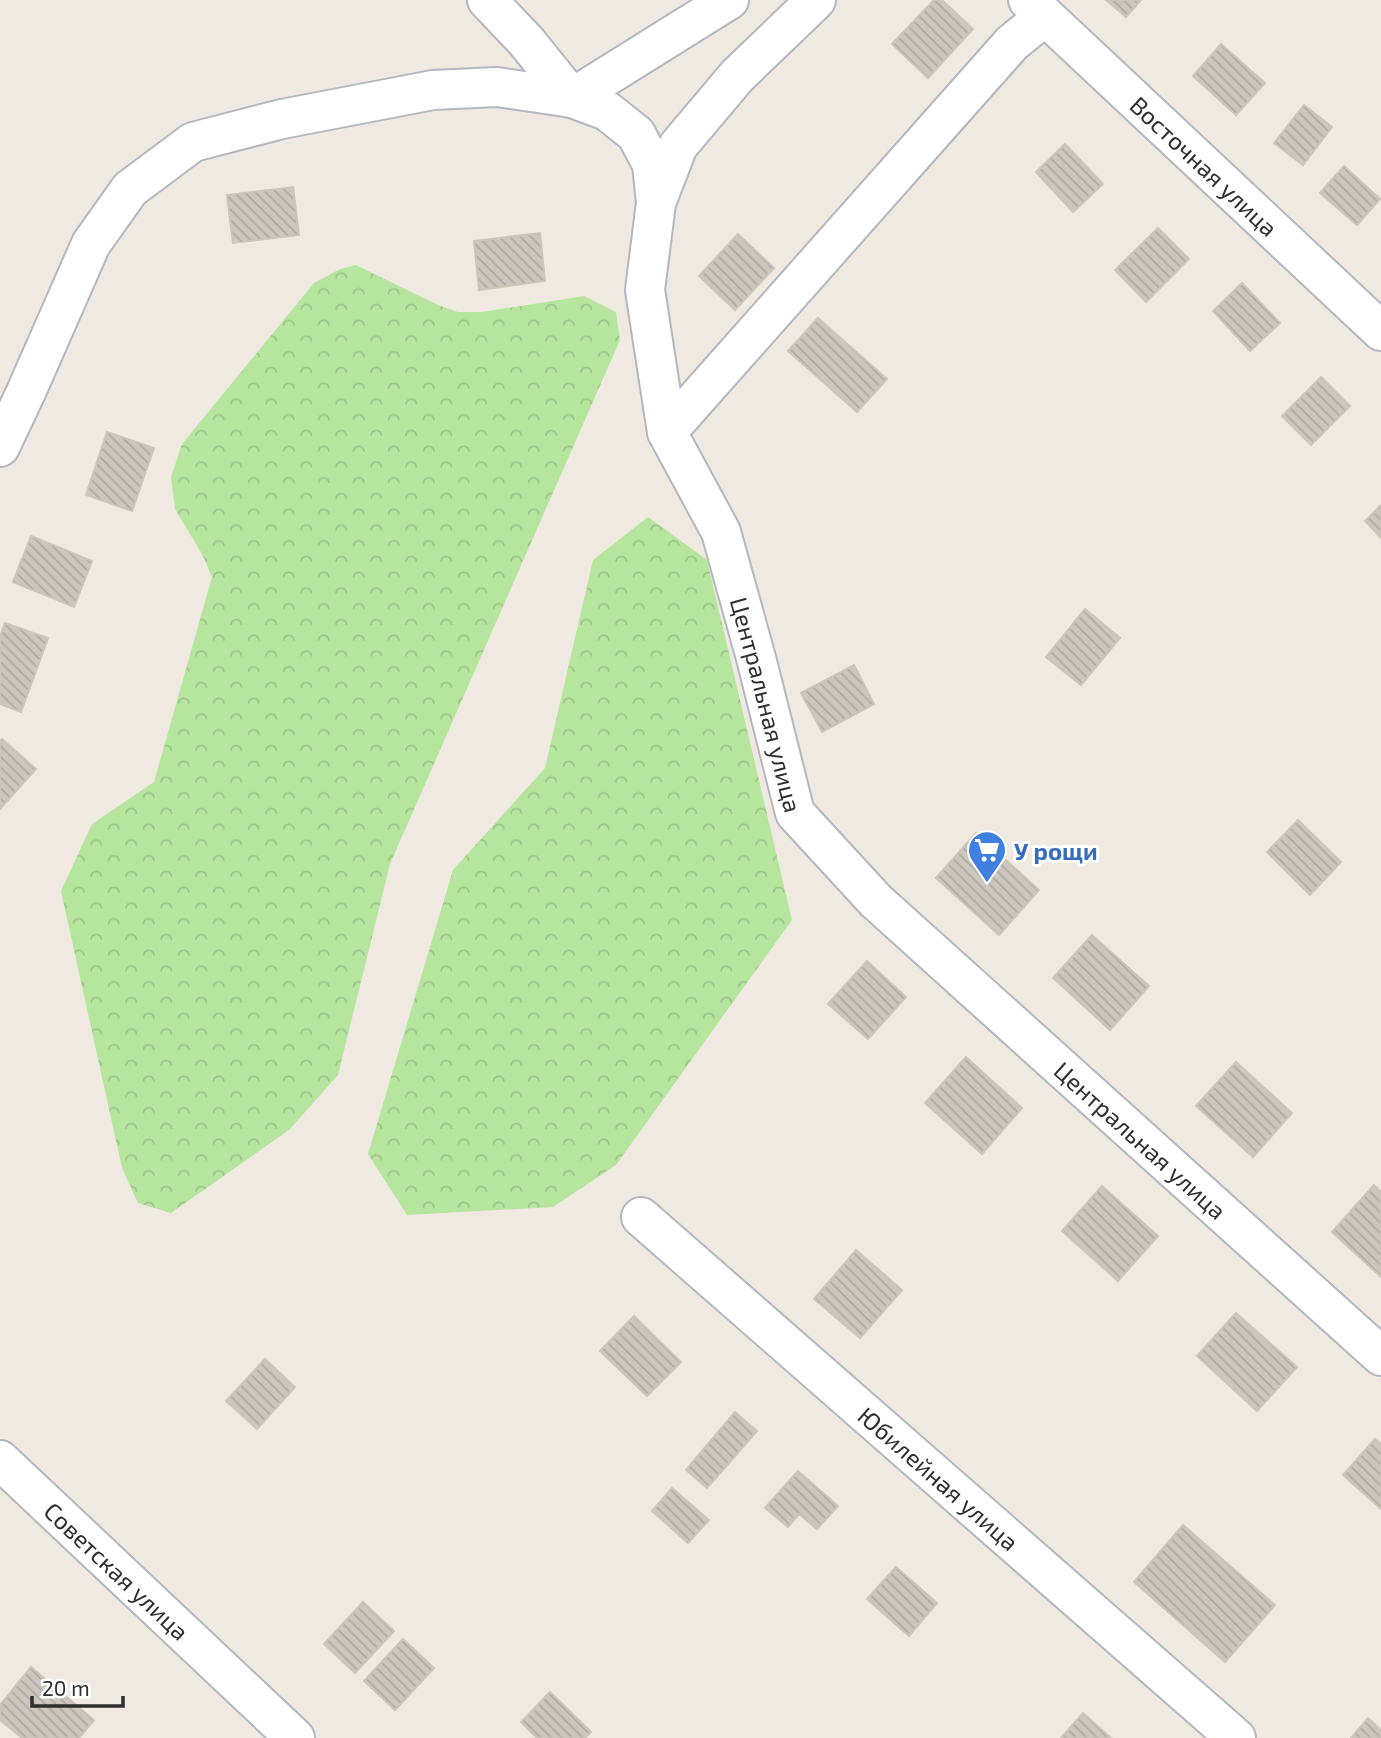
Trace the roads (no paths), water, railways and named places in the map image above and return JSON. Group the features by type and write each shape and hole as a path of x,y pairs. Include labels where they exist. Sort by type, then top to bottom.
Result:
{"street":[{"path":"487,0 526,41 572,98"},
{"path":"572,98 729,0"},
{"name":"Центральная улица","path":"816,0 737,76 678,146 656,203 645,290 667,432 721,532 796,813 876,901 1381,1356"},
{"path":"667,432 1012,43 1036,9"},
{"name":"Восточная улица","path":"1036,9 1381,331"},
{"path":"0,447 91,244 130,189 193,142 282,119 433,90 498,87 572,98 607,111 636,134 652,164 656,203"},
{"name":"Юбилейная улица","path":"641,1217 1236,1738"},
{"name":"Советская улица","path":"0,1460 295,1738"}],"place":[{"name":"У рощи","path":"987,884"}]}
